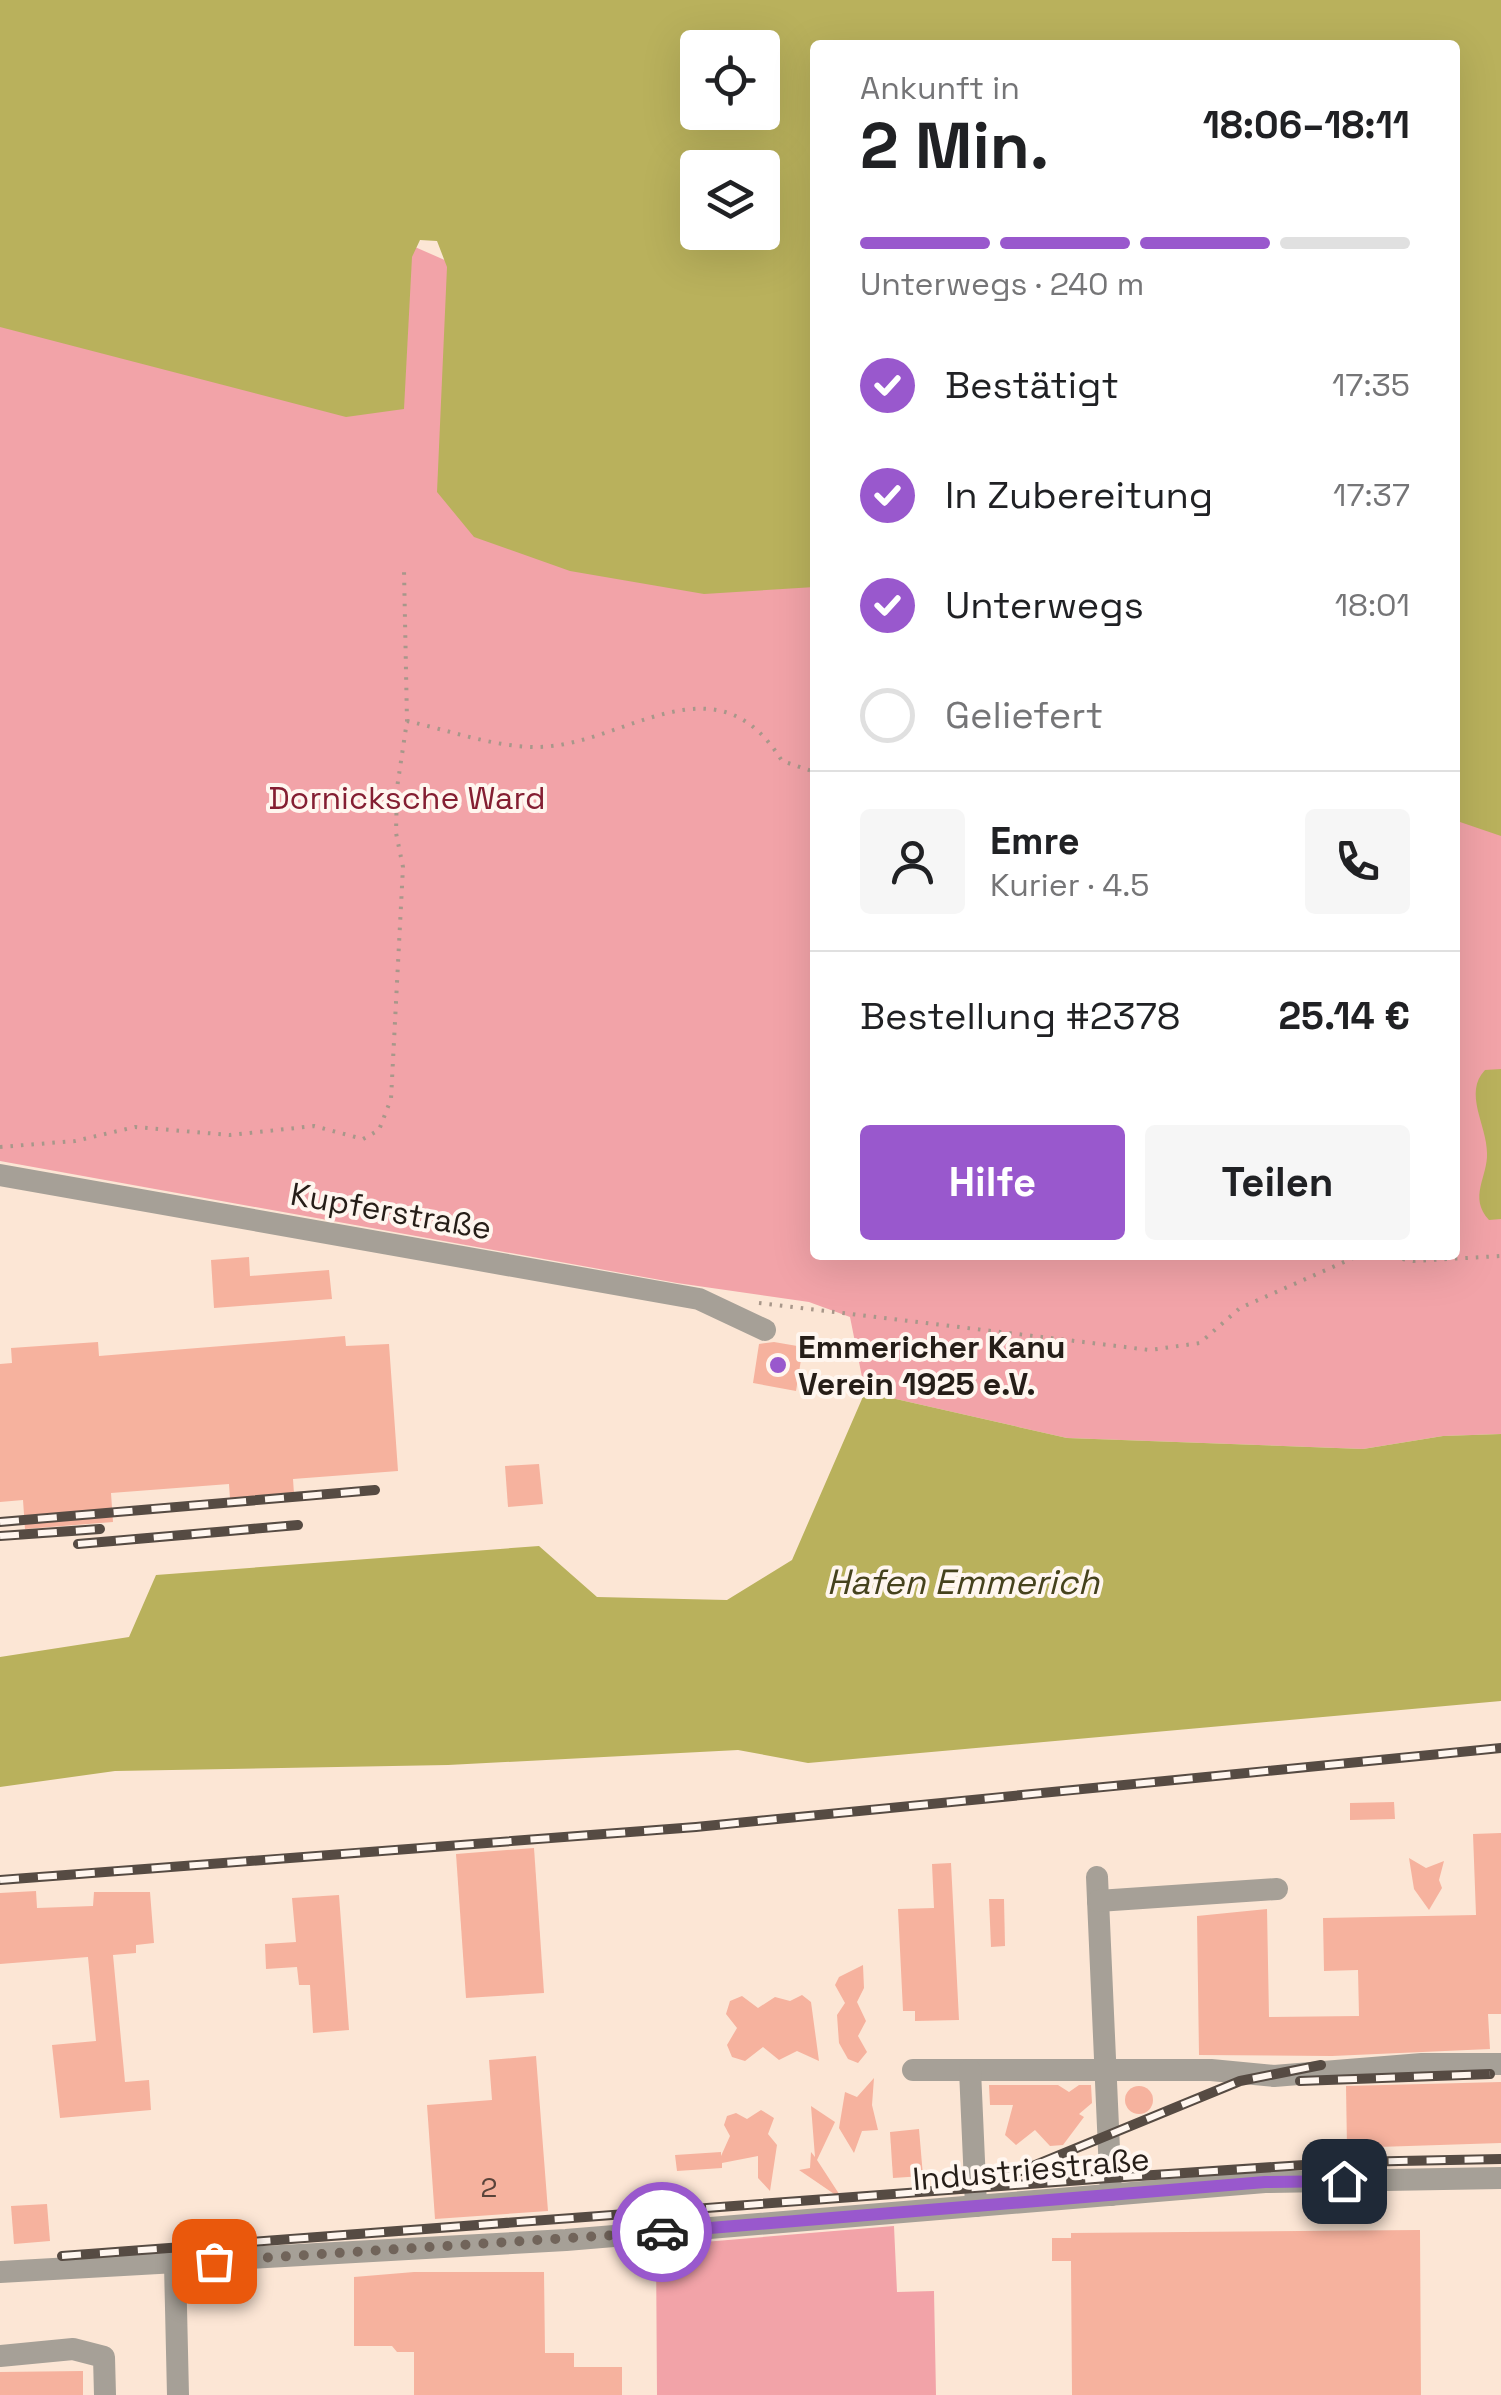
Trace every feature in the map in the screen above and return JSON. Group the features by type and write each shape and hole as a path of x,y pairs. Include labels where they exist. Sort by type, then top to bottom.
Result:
{"street":[{"name":"Kupferstraße","path":"0,1174 699,1299 724,1307 764,1330"},
{"path":"1110,2195 1097,1889 1277,1889"},
{"path":"913,2070 1107,2070 1274,2076 1422,2064 1501,2064"},
{"path":"970,2070 976,2206"},
{"name":"Industriestraße","path":"0,2272 566,2240 1265,2182 1501,2178"},
{"path":"175,2264 178,2395"},
{"path":"0,2356 73,2350 104,2358 105,2395"}],"path":[{"path":"0,1147 76,1141 125,1128 230,1135 314,1126 352,1139 380,1130 391,1098 403,867 396,833 397,788 407,721 404,570"},
{"path":"407,721 532,747 609,734 656,713 698,707 739,721 773,748 782,761 810,770"},
{"path":"1460,1256 1501,1256"},
{"path":"724,1307 772,1302 1150,1350 1200,1342 1240,1308 1349,1260"}],"green space":[{"name":"Dornicksche Ward","path":"0,65 472,272 810,373 810,1260 1460,1260 1460,538 1501,547 1501,1434 1443,1436 1363,1449 1067,1438 865,1392 850,1317 809,1302 677,1283 0,1161"},
{"path":"894,2226 897,2292 934,2291 936,2395 657,2395 656,2246"}],"water":[{"path":"0,0 1501,0 1501,836 1460,822 1460,40 810,40 810,587 704,594 570,571 474,537 437,492 447,267 437,241 420,240 412,257 404,409 346,417 0,327"},
{"path":"1501,1069 1501,1219 1489,1220 1479,1195 1487,1153 1476,1089 1485,1070"},
{"name":"Hafen Emmerich","path":"865,1392 1067,1438 1363,1449 1443,1436 1501,1434 1501,1701 808,1763 738,1750 448,1765 115,1771 0,1787 0,1657 129,1637 156,1575 539,1546 597,1597 727,1600 792,1560"}],"building":[{"path":"249,1257 250,1276 329,1270 332,1299 214,1308 211,1260"},
{"path":"345,1336 346,1346 389,1344 398,1471 293,1479 294,1494 230,1499 229,1484 111,1493 113,1522 25,1529 23,1500 0,1502 0,1364 12,1363 11,1348 98,1342 99,1356"},
{"name":"Emmericher Kanu Verein 1925 e.V.","path":"774,1342 803,1347 796,1391 753,1383 759,1344"},
{"path":"539,1464 543,1504 508,1507 505,1466"},
{"path":"1394,1802 1395,1819 1350,1820 1350,1803"},
{"path":"1501,1833 1501,2014 1488,2014 1490,2049 1332,2056 1199,2055 1197,1916 1267,1909 1269,2017 1359,2016 1358,1970 1324,1971 1323,1918 1476,1915 1473,1834"},
{"path":"534,1848 544,1993 466,1998 456,1854"},
{"path":"1409,1858 1426,1868 1444,1861 1439,1880 1442,1888 1429,1910 1414,1889"},
{"path":"951,1863 959,2020 915,2021 915,2011 903,2011 898,1909 934,1908 932,1864"},
{"path":"36,1891 37,1908 93,1906 94,1892 150,1892 154,1943 136,1945 136,1953 113,1955 125,2082 149,2080 151,2110 60,2118 52,2045 96,2041 88,1957 0,1964 0,1893"},
{"path":"339,1895 349,2030 313,2033 310,1985 299,1985 297,1967 266,1969 265,1944 296,1942 292,1898"},
{"path":"989,1899 1004,1899 1005,1946 991,1947"},
{"path":"863,1965 864,1988 857,2002 866,2021 858,2036 867,2052 858,2063 848,2059 839,2043 837,2015 845,2003 835,1985 839,1977"},
{"path":"802,1995 811,2002 819,2061 797,2051 779,2060 763,2047 745,2061 732,2057 727,2045 737,2028 726,2014 730,2001 742,1996 758,2008 775,1997 790,2001"},
{"path":"536,2056 548,2211 435,2219 427,2105 492,2100 489,2060"},
{"path":"874,2078 872,2105 878,2130 862,2131 854,2153 839,2128 845,2092 857,2097"},
{"path":"1501,2082 1501,2143 1347,2148 1346,2086"},
{"path":"989,2085 1058,2085 1069,2092 1079,2085 1091,2085 1092,2103 1079,2114 1084,2117 1063,2145 1050,2146 1035,2130 1016,2145 1005,2135 1013,2105 990,2105"},
{"path":"1139,2086 1149,2090 1153,2100 1149,2110 1139,2114 1129,2110 1125,2100 1129,2090"},
{"path":"811,2106 835,2122 817,2160 843,2200 799,2170 810,2168 811,2152 815,2157"},
{"path":"761,2110 774,2118 768,2134 777,2145 770,2191 758,2178 758,2156 722,2163 722,2168 677,2171 675,2155 721,2152 721,2156 730,2136 724,2125 727,2116 736,2113 747,2119"},
{"path":"919,2129 923,2176 893,2178 890,2132"},
{"path":"47,2204 50,2241 14,2244 11,2206"},
{"path":"1420,2230 1421,2395 1072,2395 1071,2261 1052,2261 1052,2238 1071,2238 1071,2233"},
{"path":"414,2272 544,2272 545,2353 574,2353 574,2367 622,2367 622,2395 414,2395 414,2352 397,2352 392,2346 354,2346 354,2277"},
{"path":"83,2371 83,2395 0,2395 0,2372"}],"railway":[{"path":"0,1522 375,1490"},
{"path":"78,1544 298,1525"},
{"path":"0,1536 100,1529"},
{"path":"0,1880 696,1827 1501,1748"},
{"path":"1006,2177 1240,2081 1321,2065"},
{"path":"1300,2081 1490,2074"},
{"path":"62,2256 1109,2178 1349,2162 1501,2159"}],"way so far":[{"path":"214,2261 662,2232"}],"place":[{"name":"Emmericher Kanu Verein 1925 e.V.","path":"778,1365"}],"route":[{"path":"662,2232 1265,2182 1344,2181"}]}
